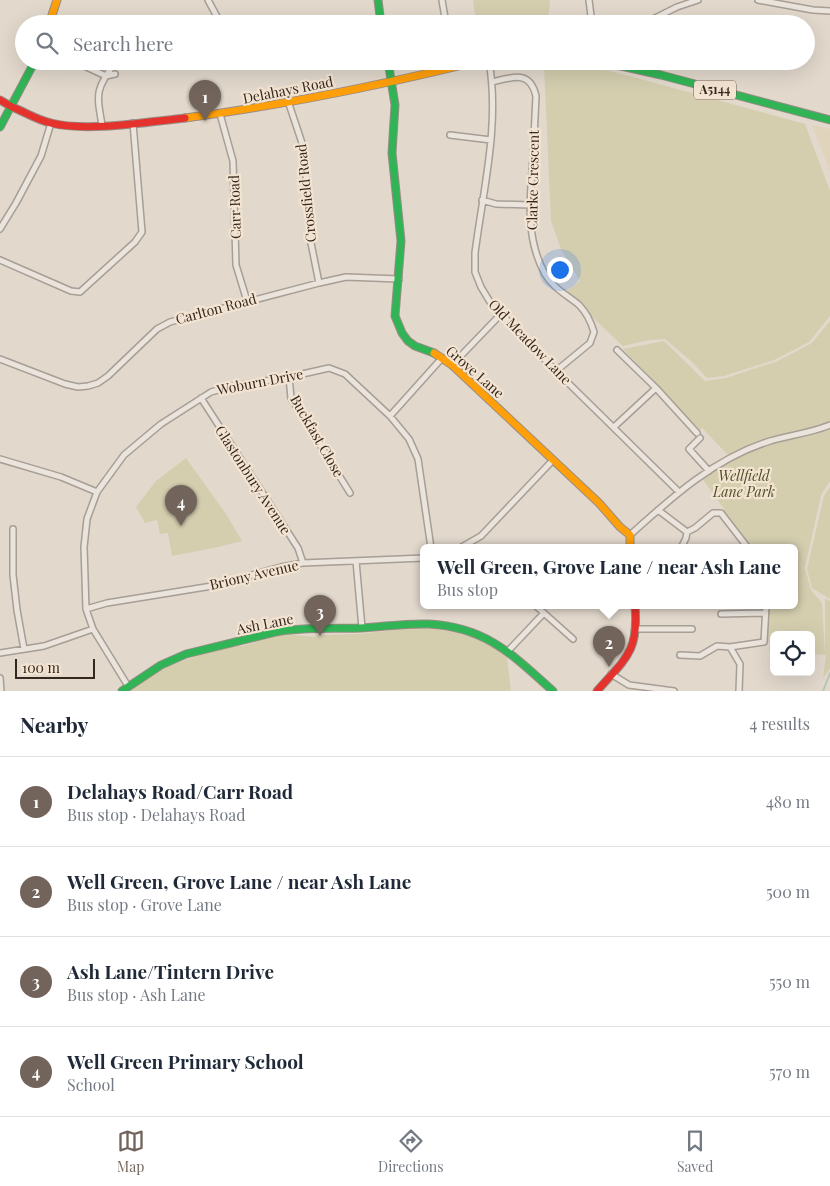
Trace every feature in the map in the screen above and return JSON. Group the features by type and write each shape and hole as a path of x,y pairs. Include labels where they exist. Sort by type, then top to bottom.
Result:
{"street":[{"path":"52,15 57,0"},
{"path":"208,0 216,15"},
{"path":"378,0 380,15"},
{"path":"442,0 444,15"},
{"path":"589,0 591,15"},
{"path":"661,15 698,0"},
{"path":"758,0 830,11"},
{"path":"0,127 12,108 31,70"},
{"path":"93,70 106,76 116,74"},
{"path":"102,125 98,107 98,93 110,70"},
{"name":"Grove Lane","path":"389,70 395,105 392,153 401,241 399,279 394,307 402,333 415,346 442,358 452,365 630,535"},
{"name":"Delahays Road","path":"0,100 12,108 50,123 67,125 133,123 220,114 289,104 391,82 432,70"},
{"name":"Old Meadow Lane","path":"490,70 492,82 491,140 475,253 475,272 481,287 490,302 556,371 679,492"},
{"name":"A5144","path":"639,70 830,120"},
{"name":"Clarke Crescent","path":"492,82 515,77 526,78 534,85 536,96 530,229 537,256 546,276 562,293 580,306 590,318 594,332 590,343 556,371"},
{"name":"Crossfield Road","path":"289,104 304,149 311,243 319,282"},
{"name":"Carr Road","path":"220,114 233,161 236,265 247,301"},
{"path":"0,229 41,156 50,123"},
{"path":"0,260 71,291 80,292 135,242 142,232 133,123"},
{"path":"450,135 491,140"},
{"path":"482,200 496,204 530,205"},
{"name":"Carlton Road","path":"0,360 65,384 78,387 88,386 98,383 108,376 157,329 170,322 319,282 346,277 399,279"},
{"path":"452,365 502,313"},
{"path":"617,350 656,388 699,435 689,449 709,471"},
{"path":"390,416 442,358"},
{"name":"Woburn Drive","path":"125,689 93,629 86,609 84,547 87,519 97,492 124,456 161,424 211,392 229,386 289,377 330,368 345,374 390,416 409,439 418,459 430,544"},
{"name":"Buckfast Close","path":"289,377 291,398 350,493"},
{"path":"614,427 656,388"},
{"name":"Glastonbury Avenue","path":"201,398 298,548 302,563"},
{"path":"630,544 630,535 658,510 679,492 730,458 770,441 830,425"},
{"path":"0,459 61,477 97,492"},
{"path":"467,544 481,536 553,460"},
{"path":"658,510 686,532"},
{"path":"686,532 695,528 716,512 725,518 745,544"},
{"path":"13,529 13,575 24,649"},
{"path":"683,544 686,532"},
{"name":"Briony Avenue","path":"86,609 107,603 212,586 302,563 420,558"},
{"path":"356,561 362,628"},
{"path":"539,609 573,639"},
{"path":"597,691 634,644 636,629 635,609"},
{"path":"680,655 700,656 717,646 764,642 766,609"},
{"path":"508,651 544,613"},
{"path":"721,614 766,613"},
{"name":"Ash Lane","path":"125,689 161,664 186,654 291,629 362,628 430,624 462,629 478,634 508,651 553,691"},
{"path":"0,653 65,640 93,629"},
{"path":"636,629 692,629"},
{"path":"730,646 740,664 739,691"},
{"path":"612,674 629,685 674,691"},
{"path":"0,678 1,691"}],"shaded area":[{"path":"812,125 830,129 830,171"}],"green space":[{"path":"473,0 550,0 549,15 475,15"},
{"path":"544,70 607,70 805,124 830,191 830,316 809,342 774,360 724,376 707,378 691,361 665,339 649,340 623,346 590,315 580,301 566,292 580,281 561,249 551,221"},
{"path":"830,321 830,422 729,456 702,428 700,430 623,349 664,341 705,381 726,378 778,361 812,343"},
{"name":"Wellfield Lane Park","path":"830,425 830,481 821,495 805,568 811,590 822,603 825,654 825,598 830,601 830,669 823,678 826,655 815,654 815,631 770,631 770,651 769,642 764,642 767,609 798,609 798,544 745,544 724,515 724,509 701,477 709,471 770,441"},
{"path":"186,458 226,514 242,541 172,556 168,533 160,534 157,520 145,523 136,507 156,481"},
{"path":"830,487 830,599 812,588 807,569 824,496"},
{"path":"421,627 467,635 498,651 507,658 511,691 128,691 171,665 204,654 243,646 276,635 316,637 317,635 359,634"}],"waterway":[{"path":"823,691 830,673"}],"traffic: fast":[{"path":"378,0 380,15"},
{"path":"0,127 30,70"},
{"path":"389,70 395,105 392,153 401,241 395,316 402,333 408,341 415,346 434,353"},
{"path":"639,70 830,120"},
{"path":"122,691 161,665 186,654 276,632 420,624 449,626 483,637 511,655 553,691"}],"traffic: slow":[{"path":"52,15 57,0"},
{"path":"185,118 333,94 440,70"},
{"path":"434,353 452,365 599,503 620,527 630,535 630,544"}],"traffic: jam":[{"path":"0,100 12,107"},
{"path":"12,107 46,122 66,126 117,125 185,118"},
{"path":"597,691 628,654 635,634 635,609"}],"place":[{"name":"Delahays Road/Carr Road","path":"205,121"},
{"name":"Well Green Primary School","path":"181,526"},
{"name":"Ash Lane/Tintern Drive","path":"320,636"},
{"name":"Well Green, Grove Lane / near Ash Lane","path":"609,667"}]}
